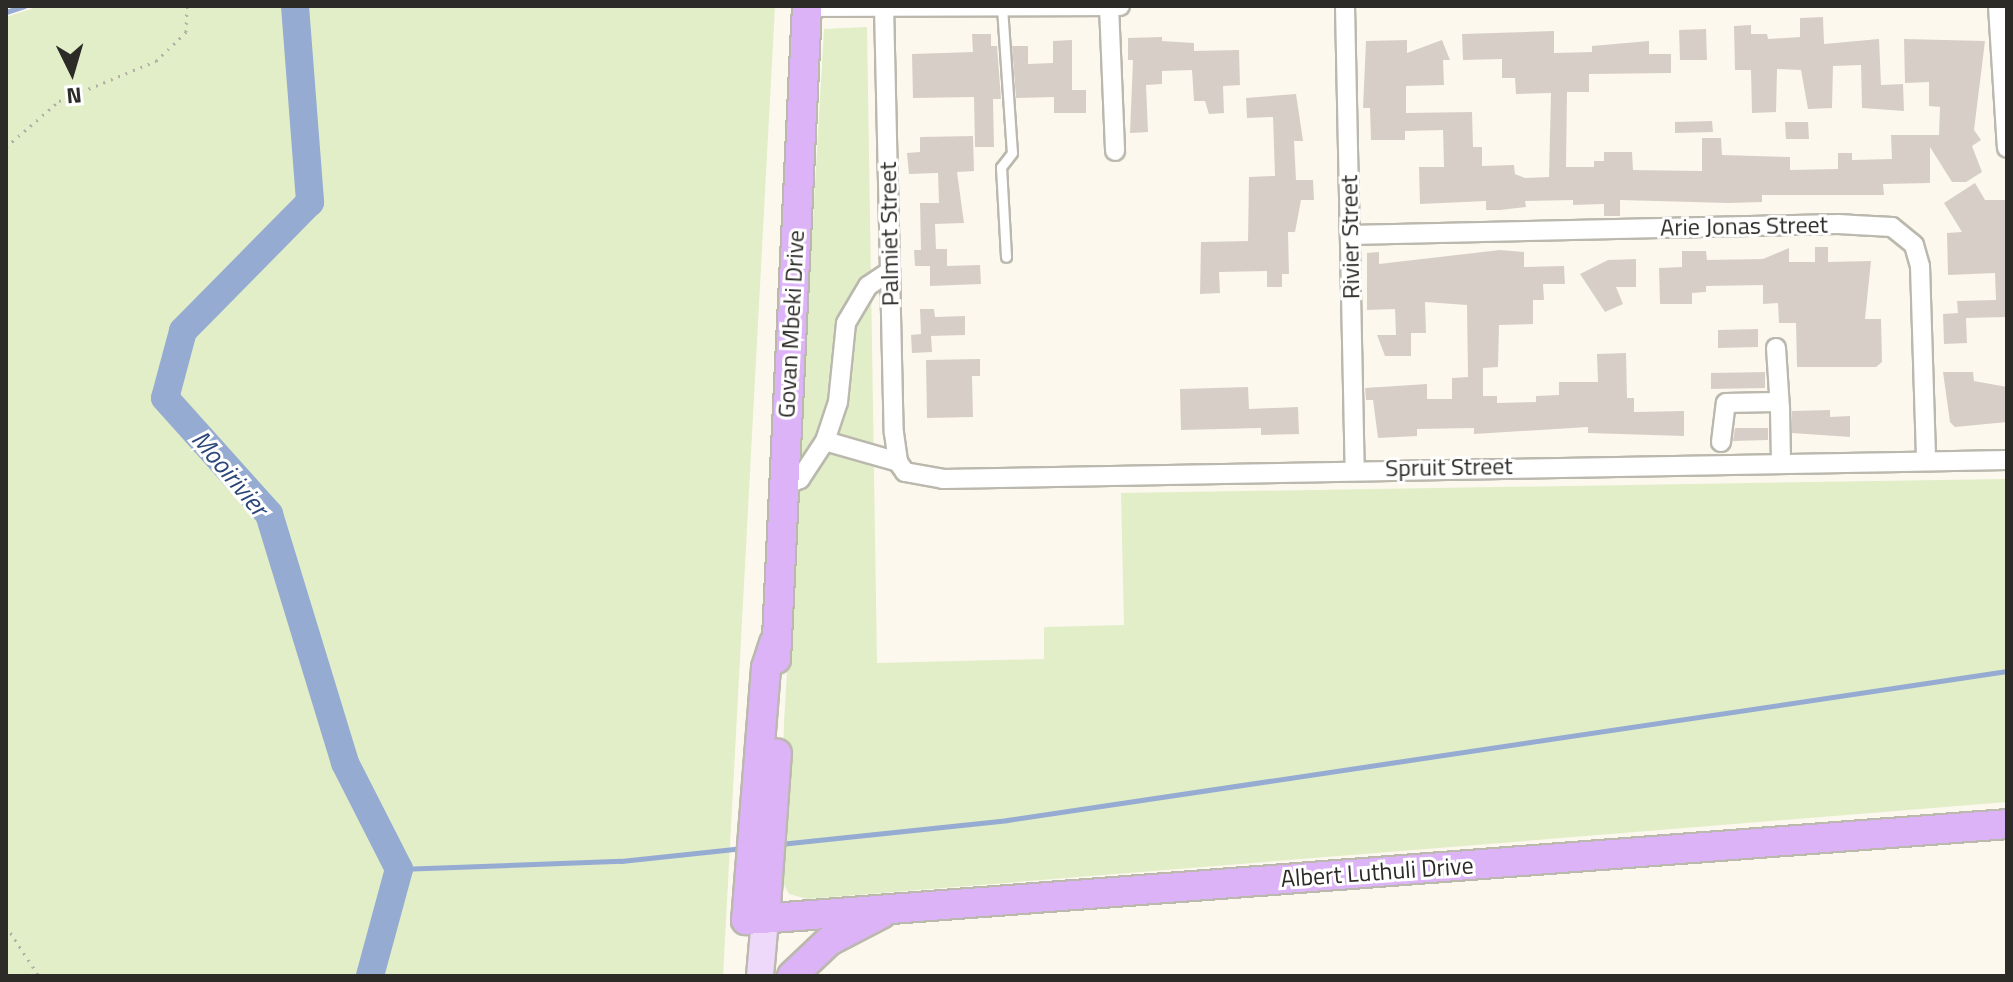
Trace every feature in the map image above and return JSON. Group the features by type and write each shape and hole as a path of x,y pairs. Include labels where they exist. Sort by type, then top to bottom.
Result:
{"main road":[{"name":"Govan Mbeki Drive","path":"756,920 767,798 807,7"},
{"name":"Albert Luthuli Drive","path":"756,920 2007,824"},
{"path":"792,976 829,941 892,909"}],"street":[{"path":"1109,6 1115,151"},
{"path":"807,7 1120,6"},
{"name":"Rivier Street","path":"1345,6 1355,468"},
{"path":"1998,6 2007,148"},
{"name":"Palmiet Street","path":"884,7 898,462"},
{"name":"Arie Jonas Street","path":"1350,235 1838,224 1892,227 1914,245 1920,266 1926,460"},
{"path":"782,487 800,479 825,441 838,402 846,323 868,286 890,271"},
{"path":"1776,348 1781,463"},
{"path":"1721,442 1726,403 1775,402 1780,409"},
{"name":"Spruit Street","path":"825,441 898,462 905,472 929,479 1355,468 2007,460"},
{"name":"Govan Mbeki Drive","path":"743,976 756,920"},
{"name":"Govan Mbeki Drive","path":"756,920 760,976"}],"lane":[{"path":"1002,7 1012,153 1001,167 1006,257"}],"path":[{"path":"6,147 59,101 156,61 186,32 187,6"},
{"path":"6,926 39,976"}],"green space":[{"path":"40,6 775,6 723,976 6,976 6,17"},
{"path":"867,27 877,663 1044,659 1044,627 1124,625 1121,493 2007,479 2007,802 807,899 789,894 780,877 784,723 824,29"}],"building":[{"path":"1823,17 1824,44 1879,39 1881,85 1903,84 1904,111 1862,108 1861,65 1833,66 1832,108 1808,109 1801,70 1777,69 1776,112 1752,113 1751,70 1735,70 1734,26 1751,25 1751,34 1767,34 1768,39 1800,37 1800,18"},
{"path":"1706,29 1707,60 1680,60 1679,30"},
{"path":"1554,31 1554,53 1592,52 1592,46 1649,41 1649,54 1671,54 1671,73 1589,74 1589,92 1567,92 1566,167 1594,167 1594,161 1604,161 1604,152 1632,152 1633,170 1702,171 1702,138 1721,138 1722,155 1790,157 1790,170 1838,169 1838,153 1852,153 1852,160 1892,159 1891,135 1939,135 1940,107 1929,106 1929,82 1905,83 1904,39 1985,41 1974,130 1981,140 1972,146 1982,172 1966,182 1952,182 1930,147 1930,183 1883,184 1884,195 1762,195 1762,202 1728,203 1620,200 1620,216 1604,216 1604,204 1573,205 1573,200 1525,201 1526,207 1500,210 1486,210 1486,201 1420,204 1419,167 1444,167 1443,130 1405,131 1405,140 1371,140 1370,108 1363,108 1366,41 1407,40 1407,53 1442,40 1450,60 1443,60 1444,85 1406,86 1406,113 1472,112 1473,147 1482,147 1482,166 1514,165 1515,174 1525,178 1549,177 1551,93 1516,94 1515,78 1502,78 1502,59 1463,60 1462,34"},
{"path":"972,34 991,34 991,46 997,46 1001,99 993,99 994,147 975,147 974,97 913,98 912,54 973,52"},
{"path":"1162,37 1162,41 1194,43 1194,51 1239,50 1240,85 1223,86 1224,113 1209,114 1205,101 1194,101 1192,70 1162,71 1162,84 1146,85 1148,132 1130,133 1133,60 1128,60 1128,38"},
{"path":"1072,40 1072,90 1086,90 1086,113 1054,113 1054,97 1016,98 1012,46 1028,46 1028,64 1053,63 1053,41"},
{"path":"1296,94 1303,141 1294,141 1296,180 1313,180 1314,200 1301,200 1295,232 1288,232 1289,274 1282,274 1282,287 1267,287 1267,271 1219,272 1220,293 1200,294 1201,242 1248,241 1249,177 1275,176 1273,117 1247,118 1246,98"},
{"path":"1712,121 1713,132 1675,133 1675,122"},
{"path":"1785,122 1808,122 1809,139 1786,139"},
{"path":"973,136 974,171 957,172 964,223 935,224 936,249 947,249 947,266 980,265 981,284 930,286 930,266 915,266 914,250 921,250 920,203 939,203 938,173 909,174 907,153 920,152 920,137"},
{"path":"1975,183 1985,200 2007,200 2007,317 1966,318 1967,343 1944,344 1943,314 1958,313 1957,301 1996,300 1995,273 1948,275 1947,233 1962,232 1944,203"},
{"path":"1815,247 1828,247 1828,262 1871,261 1865,319 1881,319 1882,362 1876,367 1797,367 1796,323 1779,323 1778,303 1763,304 1763,285 1706,286 1706,292 1692,293 1692,304 1660,304 1659,268 1682,267 1682,251 1706,251 1707,260 1763,259 1789,248 1789,262 1815,262"},
{"path":"1500,250 1524,252 1524,267 1564,266 1565,284 1543,284 1544,300 1533,300 1533,324 1499,325 1498,367 1483,368 1483,396 1497,396 1497,403 1536,402 1536,396 1559,395 1559,382 1598,382 1597,354 1626,353 1627,398 1634,398 1634,412 1684,411 1684,436 1588,433 1588,427 1474,434 1474,428 1417,429 1417,436 1378,438 1373,400 1366,400 1365,388 1427,384 1427,399 1452,399 1452,378 1468,377 1467,305 1425,302 1426,333 1411,333 1411,356 1385,356 1377,335 1396,335 1395,309 1367,310 1367,253 1379,252 1379,264"},
{"path":"1636,259 1636,287 1616,287 1623,304 1605,312 1580,274 1608,260"},
{"path":"920,309 934,309 935,317 965,316 965,335 931,336 932,352 912,353 911,335 921,334"},
{"path":"1758,329 1758,347 1718,348 1718,330"},
{"path":"980,359 980,376 972,376 973,417 927,418 926,360"},
{"path":"1765,372 1765,388 1711,389 1711,373"},
{"path":"1943,372 1973,372 1974,381 2007,387 2007,422 1955,427 1950,422"},
{"path":"1248,387 1249,409 1298,407 1299,434 1261,435 1261,428 1181,430 1180,389"},
{"path":"1830,410 1830,417 1850,416 1850,437 1792,433 1792,411"},
{"path":"1735,428 1768,428 1768,440 1733,441"}],"waterway":[{"path":"6,12 24,6"},
{"name":"Mooirivier","path":"295,6 310,202 183,331 165,398 269,514 345,763 399,869 370,976"},
{"path":"780,844 1007,820 2007,671"},
{"path":"399,869 621,861 743,848"}]}
